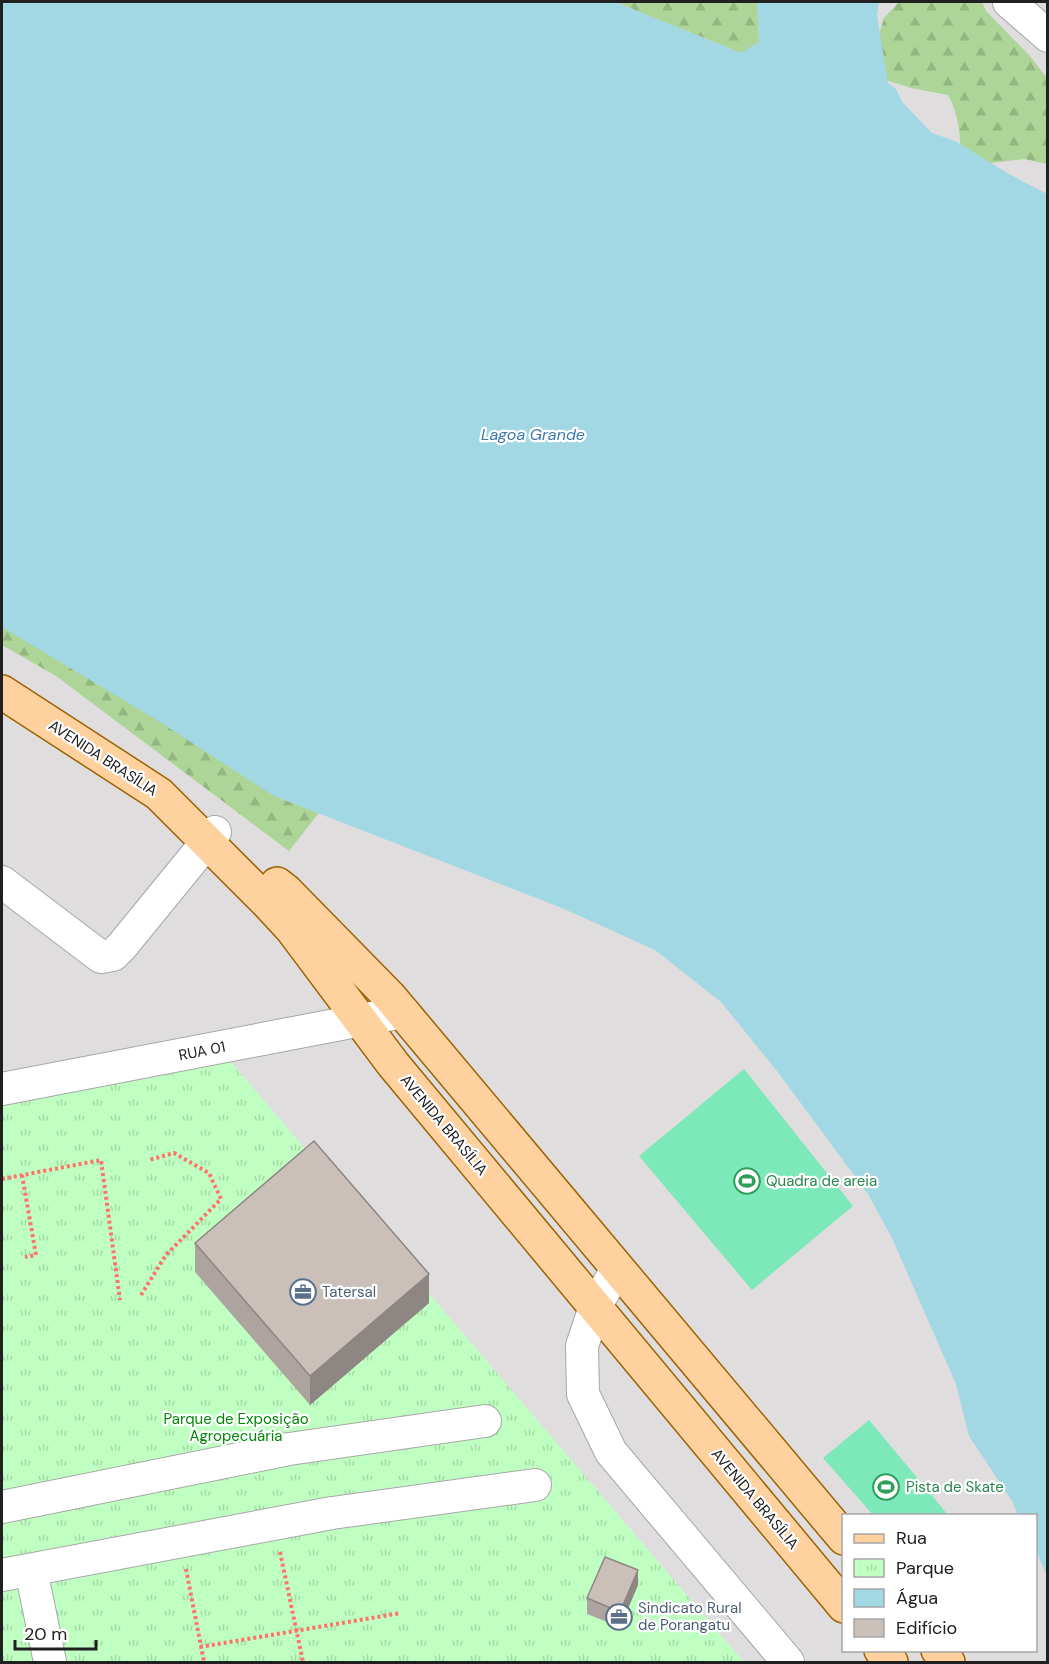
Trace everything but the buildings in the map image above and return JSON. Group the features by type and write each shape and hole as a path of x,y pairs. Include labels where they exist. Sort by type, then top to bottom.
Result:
{"main road":[{"name":"AVENIDA BRASÍLIA","path":"2,692 159,794 211,837 292,929 393,1064 842,1605"},
{"path":"211,837 286,891 397,1005 842,1537"},
{"path":"393,1064 433,1048"},
{"path":"513,1207 545,1183"},
{"path":"713,1448 748,1424"}],"street":[{"path":"1009,2 1047,36"},
{"path":"2,882 101,957 113,956 211,837"},
{"name":"RUA 01","path":"2,1089 360,1021 397,1005"},
{"path":"617,1269 595,1307 582,1346 583,1394 611,1452 788,1662"},
{"path":"2,1507 289,1449 485,1421"},
{"path":"50,1662 16,1572 332,1513 535,1485"}],"path":[{"path":"141,1295 166,1255 221,1199 209,1173 174,1153 148,1160"},
{"path":"2,1179 101,1160 120,1300"},
{"path":"22,1175 36,1255 25,1257"},
{"path":"274,1524 303,1662"},
{"path":"181,1542 204,1662"},
{"path":"200,1647 401,1613"}],"shaded area":[{"path":"2,2 1047,2 1047,1662 2,1662"}],"green space":[{"path":"615,2 757,2 759,42 741,53"},
{"path":"899,2 982,2 986,11 1030,56 1047,78 1047,164 1025,159 975,165 961,160 957,119 948,95 911,88 880,78 875,48 884,18"},
{"path":"2,622 325,805 289,851 56,676 2,645"},
{"name":"Parque de Exposição Agropecuária","path":"231,1062 744,1662 2,1662 2,1106"},
{"name":"Quadra de areia","path":"744,1069 853,1206 752,1290 639,1156"},
{"name":"Pista de Skate","path":"869,1420 947,1514 872,1514 823,1458"}],"water":[{"name":"Lagoa Grande","path":"2,2 615,2 741,53 759,42 757,2 879,2 877,15 888,83 896,89 903,103 932,133 955,141 1047,194 1047,1576 1037,1553 1037,1514 1018,1514 1012,1501 969,1436 956,1384 892,1238 868,1194 777,1071 721,1002 655,950 562,908 274,796 160,722 2,627"}],"place":[{"name":"Quadra de areia","path":"747,1181"},
{"name":"Tatersal","path":"303,1292"},
{"name":"Pista de Skate","path":"886,1487"},
{"name":"Sindicato Rural de Porangatu","path":"619,1617"}]}
